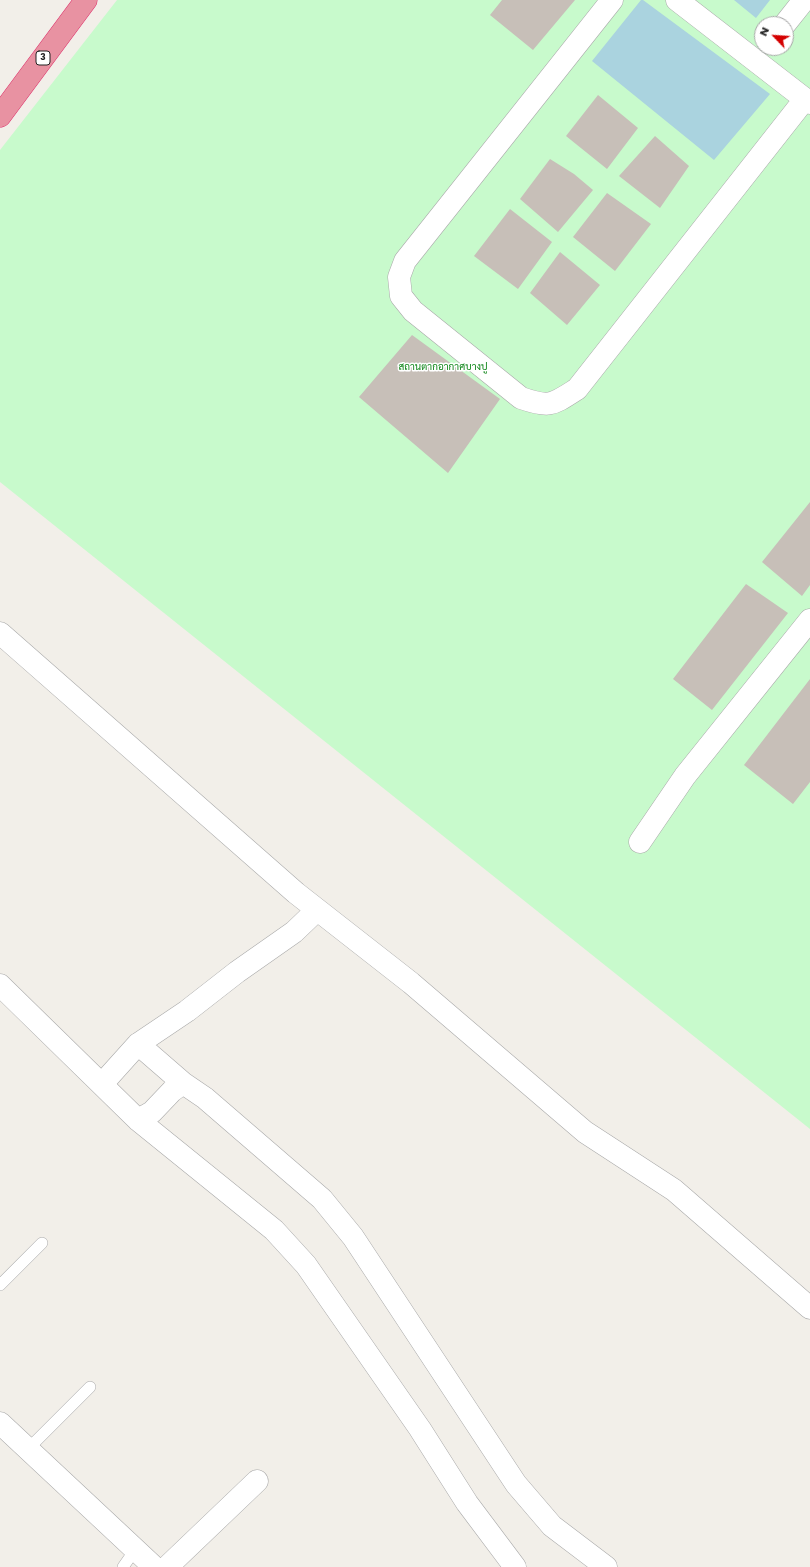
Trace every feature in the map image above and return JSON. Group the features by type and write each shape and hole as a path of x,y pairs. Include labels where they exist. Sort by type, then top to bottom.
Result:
{"highway":[{"name":"3","path":"0,116 86,0"}],"street":[{"path":"612,0 405,261 399,277 401,296 413,311 521,398 538,404 555,403 577,389 807,101 763,56"},
{"path":"677,0 754,50"},
{"path":"791,16 804,0"},
{"path":"640,842 685,776 810,620"},
{"path":"0,633 296,893 411,983 584,1132 674,1190 810,1308"},
{"path":"102,1084 138,1044 187,1011 237,972 294,932 317,910"},
{"path":"0,985 102,1084 145,1116 274,1230 306,1265 420,1428 467,1503 515,1567"},
{"path":"138,1044 178,1087 205,1098 322,1198 353,1237 516,1484 552,1526 606,1567"},
{"path":"145,1116 178,1087"},
{"path":"0,1423 154,1567"},
{"path":"167,1567 257,1482"}],"lane":[{"path":"0,1285 42,1243"},
{"path":"28,1449 90,1387"},
{"path":"123,1567 135,1550"}],"green space":[{"name":"สถานตากอากาศบางปู","path":"117,0 810,0 810,1129 0,482 0,150"}],"water":[{"path":"641,0 770,94 714,160 592,61"},
{"path":"734,0 770,0 758,16 754,16"}],"building":[{"path":"502,0 575,0 533,50 490,15"},
{"path":"598,95 638,128 607,169 566,136"},
{"path":"655,136 689,166 660,208 619,176"},
{"path":"550,159 574,174 593,190 558,232 520,199"},
{"path":"607,193 651,224 615,271 573,237"},
{"path":"510,209 552,242 518,289 474,256"},
{"path":"560,252 600,285 567,325 530,293"},
{"path":"412,335 500,399 448,473 359,397"},
{"path":"810,502 810,585 802,596 762,562"},
{"path":"746,584 788,613 712,710 673,679"},
{"path":"810,679 810,782 793,804 744,765"}]}
